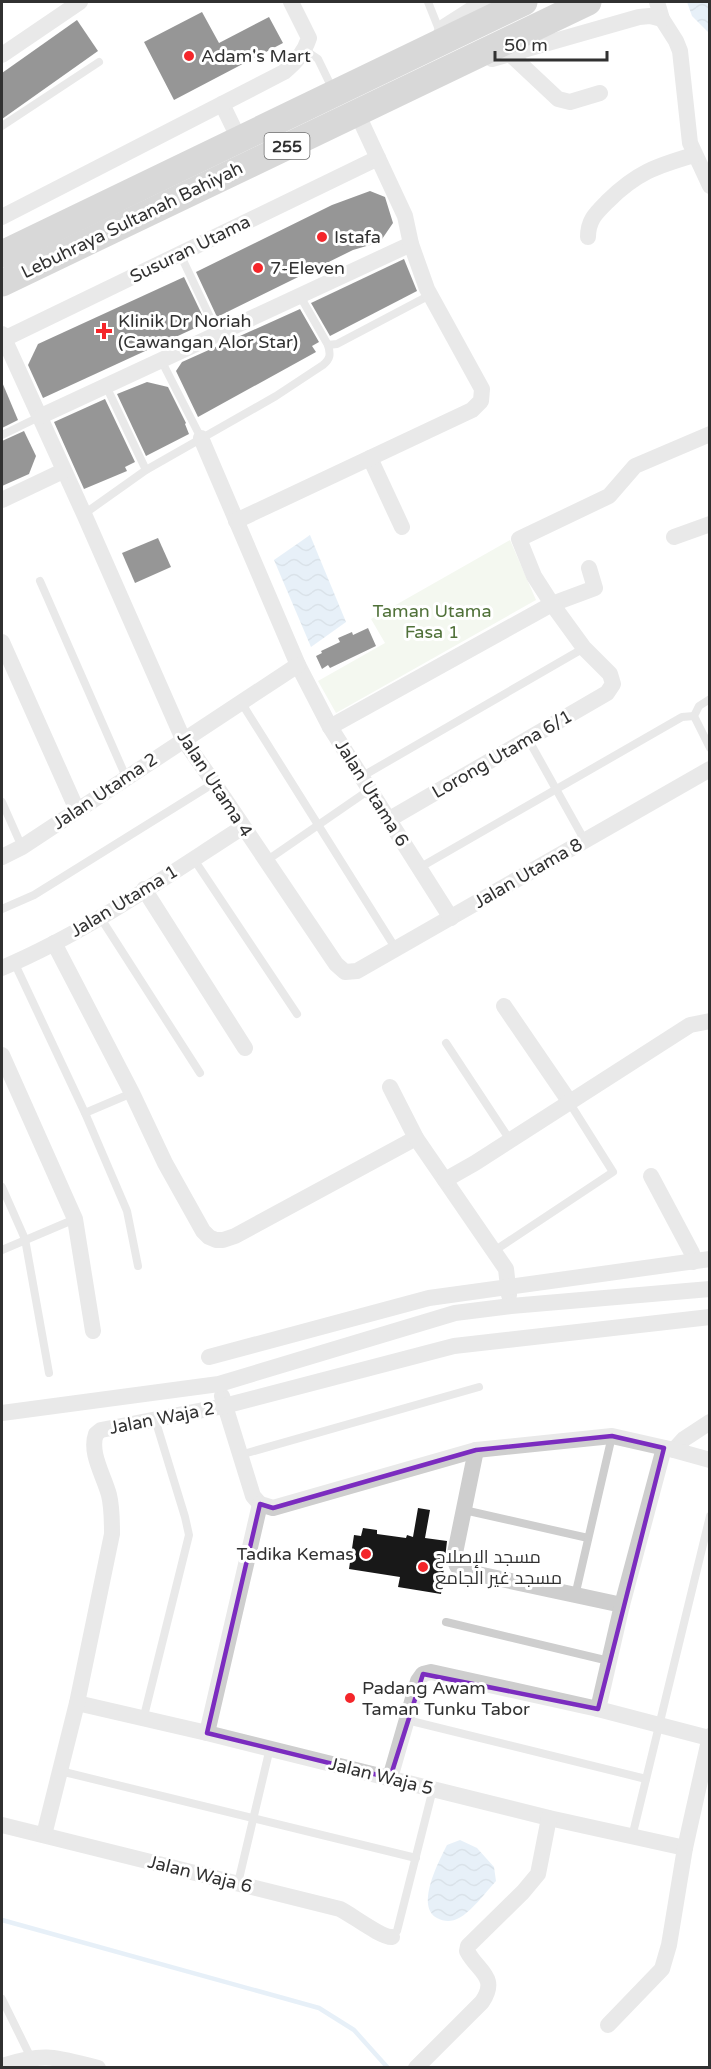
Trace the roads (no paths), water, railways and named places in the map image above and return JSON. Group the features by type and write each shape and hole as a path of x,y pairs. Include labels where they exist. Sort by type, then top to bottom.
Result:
{"main road":[{"name":"Lebuhraya Sultanah Bahiyah","path":"2,254 335,93 441,37 524,2"},
{"name":"Lebuhraya Sultanah Bahiyah","path":"2,283 580,5"}],"street":[{"path":"2,56 80,2"},
{"path":"2,216 284,72 298,60 309,38 291,2"},
{"path":"441,37 444,27 483,2"},
{"path":"657,2 662,19 676,40 680,51 687,124 694,155 710,186"},
{"path":"430,78 639,17 650,16 662,19"},
{"path":"510,54 558,99 570,102 600,93"},
{"path":"222,104 239,139"},
{"path":"236,520 472,410 481,401 482,389 430,295 411,244 405,216 357,113"},
{"path":"588,237 588,225 594,214 626,183 664,163 694,155"},
{"name":"Susuran Utama","path":"2,338 378,158"},
{"path":"39,417 411,244"},
{"name":"Jalan Utama 4","path":"2,338 84,514 183,739 336,964 345,972"},
{"path":"584,648 534,576 519,539 609,496 635,466 710,434"},
{"path":"201,438 298,665"},
{"path":"370,458 402,527"},
{"path":"2,500 63,471"},
{"path":"674,537 710,524"},
{"path":"330,727 552,604 594,588 589,568"},
{"path":"2,642 77,810"},
{"name":"Lorong Utama 6/1","path":"388,820 607,693 613,684 610,674 584,648"},
{"name":"Jalan Utama 2","path":"2,857 22,847 298,665"},
{"name":"Jalan Utama 6","path":"298,665 330,727 451,918"},
{"name":"Jalan Utama 8","path":"345,972 357,971 710,769"},
{"name":"Jalan Utama 1","path":"8,965 100,917 243,827"},
{"path":"144,889 245,1048"},
{"path":"54,943 132,1093 165,1163 203,1231 209,1237 223,1240 253,1228 416,1138"},
{"path":"504,1006 569,1101"},
{"path":"445,1180 467,1169 690,1025 710,1021"},
{"path":"2,1055 75,1219 93,1331"},
{"path":"390,1087 416,1138 506,1269 511,1306"},
{"path":"651,1176 692,1253 701,1261"},
{"path":"209,1357 429,1298 701,1261"},
{"path":"2,1413 219,1384 455,1313 710,1289"},
{"name":"Jalan Waja 2","path":"44,1835 77,1703 112,1534 109,1496 93,1447 96,1434 101,1430 224,1406 454,1346 710,1317"},
{"path":"348,1319 355,1344"},
{"path":"219,1384 253,1496 260,1504 273,1509 476,1450 612,1436 710,1460"},
{"path":"598,1709 622,1605 669,1449 710,1422"},
{"path":"476,1450 454,1558 457,1566 464,1571 622,1605"},
{"path":"207,1733 260,1504"},
{"path":"390,1778 418,1681 423,1674 431,1672 598,1709 709,1737 685,1848 669,1945 662,1969 608,2025"},
{"name":"Jalan Waja 5","path":"77,1703 270,1748 549,1818 685,1848"},
{"path":"417,2067 482,2002 488,1992 488,1978 466,1951 468,1946 538,1874 549,1818"},
{"name":"Jalan Waja 6","path":"2,1825 340,1909 366,1923 384,1937 392,1937"},
{"path":"2,2066 57,2057 98,2067"}],"lane":[{"path":"428,2 441,37"},
{"path":"305,50 318,59 335,93"},
{"path":"2,126 99,62"},
{"path":"180,254 218,334"},
{"path":"328,345 337,344 430,295"},
{"path":"84,514 146,470 276,396 329,360 328,345 300,296"},
{"path":"161,360 201,438"},
{"path":"106,386 146,470"},
{"path":"2,435 39,417"},
{"path":"40,581 126,777"},
{"path":"266,861 317,825 365,784 584,648"},
{"path":"694,716 699,706 710,699"},
{"path":"241,702 396,949"},
{"path":"694,716 710,748"},
{"path":"419,868 682,717 694,716"},
{"path":"528,739 585,841"},
{"path":"2,909 34,895 214,783"},
{"path":"2,802 22,847"},
{"path":"193,858 297,1014"},
{"path":"100,917 200,1072"},
{"path":"8,965 85,1113 127,1211 138,1266"},
{"path":"446,1043 510,1140"},
{"path":"85,1113 132,1093"},
{"path":"494,1251 613,1172 569,1101"},
{"path":"2,1187 25,1239 49,1373"},
{"path":"2,1250 75,1219"},
{"path":"240,1455 479,1387"},
{"path":"143,1719 189,1535 156,1419"},
{"path":"575,1596 612,1436"},
{"path":"464,1509 588,1538"},
{"path":"632,1837 710,1516"},
{"path":"446,1622 609,1661"},
{"path":"407,1720 646,1779"},
{"path":"238,1883 270,1748"},
{"path":"60,1771 416,1858"},
{"path":"392,1937 397,1931 433,1788"},
{"path":"2,1999 26,2061"}],"water":[{"path":"687,2 709,2 709,33 692,16"},
{"path":"310,535 346,622 311,647 274,560"},
{"path":"460,1840 477,1848 494,1867 496,1881 464,1915 445,1921 437,1918 431,1912 428,1894 447,1845"}],"waterway":[{"path":"2,1920 319,2008 354,2030 388,2068"}],"place":[{"name":"Adam's Mart","path":"189,56"},
{"name":"Istafa","path":"322,237"},
{"name":"7-Eleven","path":"258,268"},
{"name":"Klinik Dr Noriah (Cawangan Alor Star)","path":"104,331"},
{"name":"Tadika Kemas","path":"366,1554"},
{"name":"مسجد الإصلاح مسجد غير الجامع","path":"423,1567"},
{"name":"Padang Awam Taman Tunku Tabor","path":"350,1698"}],"park label":[{"name":"Taman Utama Fasa 1","path":"432,621"}]}
